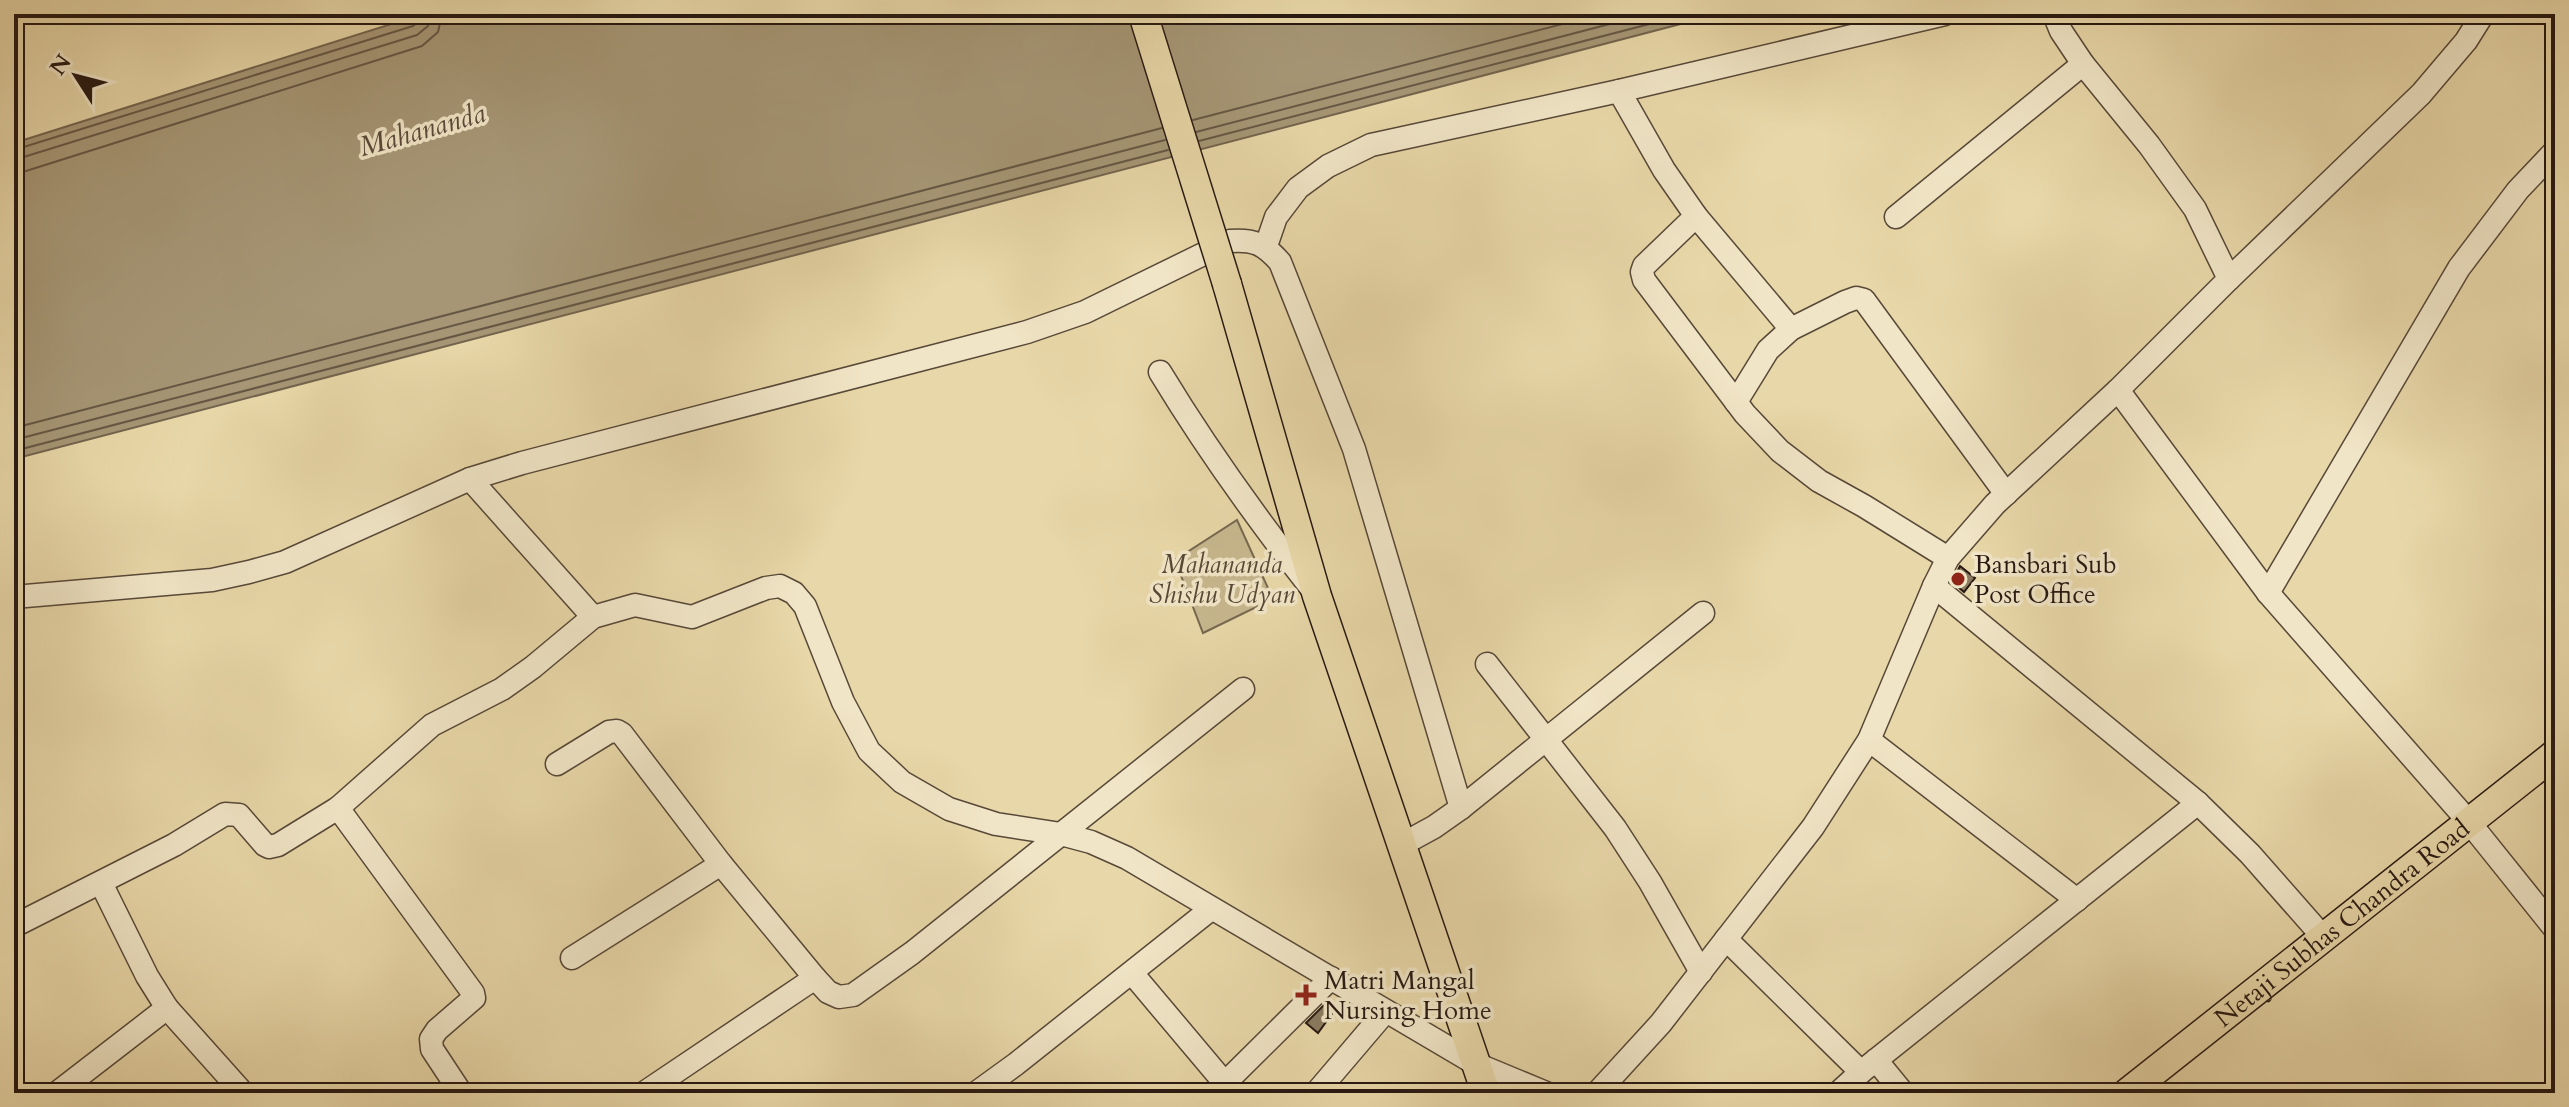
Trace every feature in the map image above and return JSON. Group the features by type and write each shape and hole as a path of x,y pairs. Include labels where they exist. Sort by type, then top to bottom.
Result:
{"main road":[{"path":"1143,14 1227,284 1317,596 1486,1093"},
{"name":"Netaji Subhas Chandra Road","path":"2127,1093 2555,754"}],"street":[{"path":"1266,246 1276,217 1298,188 1328,166 1371,145 1619,91 1945,14"},
{"path":"2054,14 2061,31 2083,64 2149,145 2195,209 2229,279"},
{"path":"1597,1093 1661,1023 1813,827 1869,740 1948,558 2006,494 2118,390 2421,94 2466,41 2483,14"},
{"path":"1896,217 2083,64"},
{"path":"1619,91 1664,170 1696,216 1791,329"},
{"path":"2268,593 2459,268 2518,190 2555,151"},
{"path":"1696,216 1644,266 1644,280 1736,402 1780,451 1819,481 1948,558"},
{"path":"14,597 212,580 285,562 470,479 1027,332 1085,312 1230,241 1250,239 1266,246 1280,262 1354,449 1461,808"},
{"path":"1736,402 1768,350 1791,329 1845,302 1856,298 1864,300 2006,494"},
{"path":"1160,372 1200,439 1317,596"},
{"path":"2118,390 2268,593 2469,822 2555,929"},
{"path":"470,479 593,617"},
{"path":"14,926 174,845 225,814 239,815 260,841 274,846 338,808 432,725 502,689 593,617 635,605 692,617 766,588 780,586 794,593 805,606 843,702 869,751 902,782 949,809 996,824 1091,842 1127,858 1476,1064 1546,1093"},
{"path":"1934,586 2198,803 2250,854 2323,937"},
{"path":"1401,845 1461,808 1703,613"},
{"path":"1487,664 1615,828 1701,972"},
{"path":"557,764 609,732 617,731 815,978 828,992 839,997 853,995 912,953 1243,689"},
{"path":"1869,740 2077,900"},
{"path":"1838,1093 2198,803"},
{"path":"338,808 473,993 470,1004 437,1030 431,1039 432,1049 459,1092"},
{"path":"572,958 721,864"},
{"path":"101,883 147,976 167,1008 243,1093"},
{"path":"976,1093 1211,909"},
{"path":"1726,939 1868,1066 1903,1093"},
{"path":"1132,973 1225,1090 1331,978"},
{"path":"644,1093 815,978"},
{"path":"57,1093 167,1008"},
{"path":"1316,1093 1385,1012"}],"green space":[{"name":"Mahananda Shishu Udyan","path":"1237,520 1273,599 1203,633 1175,560"}],"water":[{"name":"Mahananda","path":"423,14 1719,14 14,459 14,143"}],"building":[{"path":"1960,566 1975,578 1964,592 1952,582"},
{"path":"1328,1001 1334,1011 1318,1033 1306,1023"}],"place":[{"name":"Bansbari Sub Post Office","path":"1958,579"},
{"name":"Matri Mangal Nursing Home","path":"1306,995"}]}
